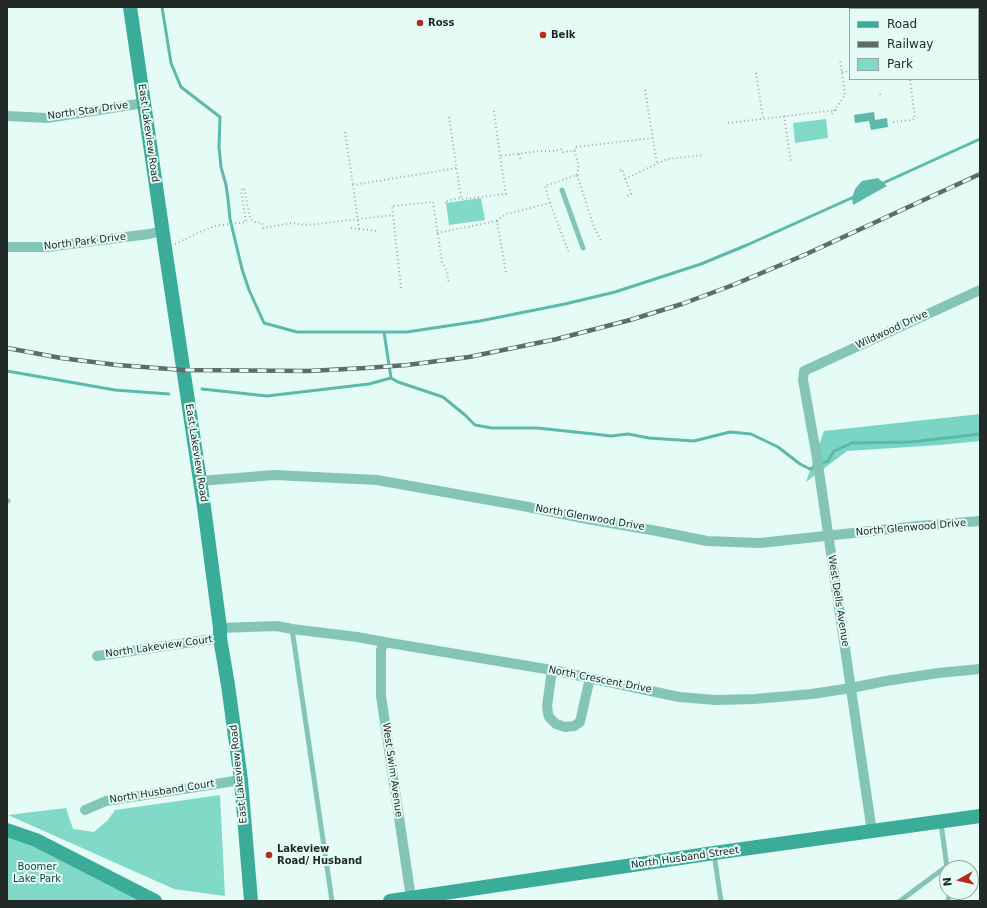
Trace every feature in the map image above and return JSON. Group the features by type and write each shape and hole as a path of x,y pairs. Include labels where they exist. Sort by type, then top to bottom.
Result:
{"main road":[{"name":"East Lakeview Road","path":"130,7 164,248 200,481 228,685 240,780 251,901"},
{"name":"North Husband Street","path":"390,901 442,895 980,816"},
{"path":"7,830 36,840 155,901"}],"street":[{"name":"North Star Drive","path":"7,116 47,118 144,103"},
{"name":"North Park Drive","path":"7,247 47,247 162,231"},
{"name":"Wildwood Drive","path":"804,371 980,290"},
{"name":"West Dells Avenue","path":"804,371 803,380 813,432 872,832"},
{"name":"North Glenwood Drive","path":"200,481 274,475 377,480 587,519 657,530 707,541 760,543 980,521"},
{"name":"North Crescent Drive","path":"220,633 277,626 357,637 552,670 679,697 716,700 755,699 812,694 938,673 980,669"},
{"name":"North Lakeview Court","path":"97,656 220,633"},
{"name":"West Swim Avenue","path":"384,642 381,650 381,696 411,898"},
{"path":"552,670 547,706 548,713 556,724 565,727 574,726 580,722 590,678"},
{"name":"North Husband Court","path":"85,810 106,801 240,780"}],"lane":[{"path":"562,190 583,248"},
{"path":"292,629 332,901"},
{"path":"940,822 946,860"},
{"path":"714,854 721,901"},
{"path":"900,901 939,873"}],"path":[{"path":"832,114 845,95 840,59"},
{"path":"842,72 849,71"},
{"path":"756,73 763,118"},
{"path":"893,122 911,120 915,118 910,80"},
{"path":"645,90 657,164"},
{"path":"728,123 836,110"},
{"path":"446,203 445,201 461,198 506,194 494,111"},
{"path":"784,116 791,163"},
{"path":"449,117 461,198"},
{"path":"345,132 359,229"},
{"path":"500,156 562,149 563,152 576,150 576,147 652,138"},
{"path":"574,150 579,165 577,174 594,227 601,241"},
{"path":"519,154 521,161"},
{"path":"625,179 667,159 704,155"},
{"path":"353,185 457,168"},
{"path":"620,170 622,168 631,194 627,196"},
{"path":"569,253 545,186 577,174"},
{"path":"164,248 179,243 215,226 246,222 241,190 244,188 250,218 254,222 262,223 263,228 293,223 304,225 393,215"},
{"path":"400,288 392,206 433,202 442,262 447,271 449,284"},
{"path":"438,233 497,221 506,214 550,203"},
{"path":"497,221 506,273"},
{"path":"351,228 378,231"}],"green space":[{"path":"826,119 828,138 795,143 793,123"},
{"path":"481,198 485,220 449,225 446,203"},
{"path":"220,795 225,896 174,889 8,815 66,808 73,829 94,832 108,820 115,810"},
{"name":"Boomer Lake Park","path":"7,831 153,901 7,901"}],"shaded area":[{"path":"874,112 875,120 887,118 888,127 871,130 869,121 855,123 854,115"},
{"path":"878,178 887,186 853,205 852,198 855,189 862,181"},
{"path":"980,414 980,441 847,451 806,482 824,431"}],"waterway":[{"path":"162,7 171,63 181,87 220,117 219,147 230,219 242,269 249,290 264,323 297,332 384,332 391,378"},
{"path":"881,184 980,139"},
{"path":"384,332 407,332 480,321 565,304 615,292 701,264 856,196"},
{"path":"7,371 115,390 169,394"},
{"path":"202,389 267,396 369,384 391,378 398,382 443,397 475,425 492,428 537,428 611,436 628,434 649,438 694,441 730,432 751,434 778,447 800,464 810,469 828,461 834,451 852,443 911,442 980,434"}],"railway":[{"path":"7,348 61,358 117,365 183,370 308,371 407,365 469,357 557,339 630,320 682,304 733,285 802,256 980,174"}],"place":[{"name":"Ross","path":"420,23"},
{"name":"Belk","path":"543,35"},
{"name":"Lakeview Road/ Husband","path":"269,855"}]}
